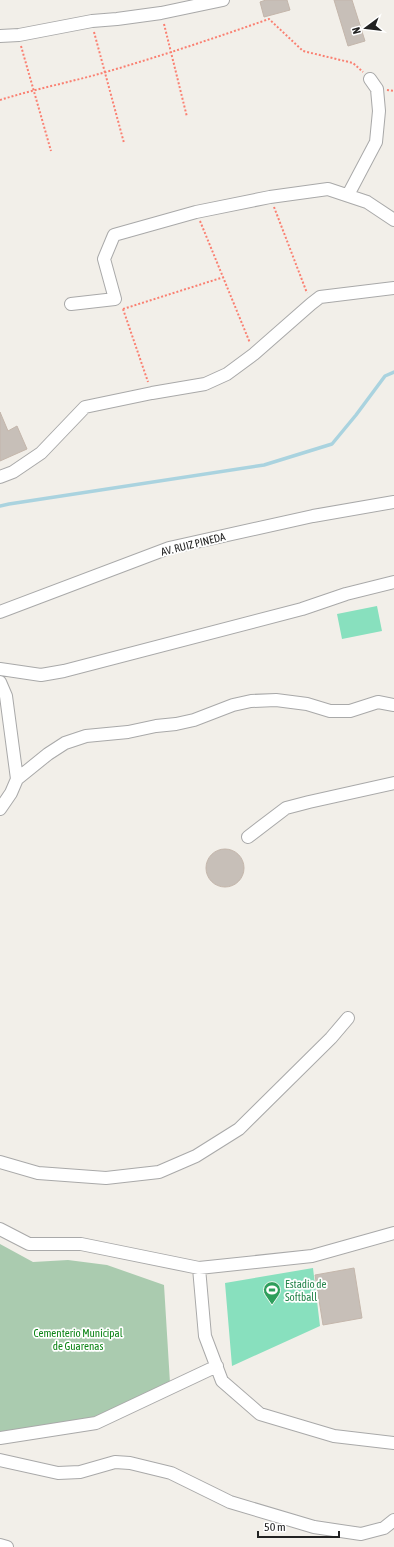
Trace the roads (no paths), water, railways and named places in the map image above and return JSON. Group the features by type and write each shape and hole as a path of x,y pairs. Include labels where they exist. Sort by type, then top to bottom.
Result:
{"street":[{"path":"0,36 19,35 92,21 117,20 161,13 223,0"},
{"path":"348,195 376,142 379,111 377,89 370,79"},
{"path":"71,304 115,299 104,260 114,235 196,212 270,197 328,189 367,202 394,220"},
{"path":"0,477 13,472 41,453 85,406 205,384 227,374 254,354 310,304 320,297 394,288"},
{"name":"AV. RUIZ PINEDA","path":"0,612 169,548 313,516 394,502"},
{"path":"0,669 41,675 64,671 302,609 346,594 394,582"},
{"path":"0,682 6,696 5,724 17,779"},
{"path":"0,809 12,793 17,779 48,754 65,744 86,736 128,732 156,726 176,724 194,720 233,705 251,701 276,700 307,704 330,711 350,710 378,702 394,705"},
{"path":"248,837 286,808 394,783"},
{"path":"0,1162 38,1173 106,1178 160,1172 196,1156 239,1129 331,1038 348,1018"},
{"path":"0,1229 29,1244 81,1244 199,1268 312,1256 394,1233"},
{"path":"199,1268 205,1336 222,1381 260,1414 334,1436 394,1444"},
{"path":"0,1438 96,1423 217,1366"},
{"path":"0,1460 45,1471 67,1474 80,1472 115,1462 130,1463 171,1473 230,1502 314,1527 361,1534 384,1528 394,1520"},
{"path":"0,1544 7,1547"}],"waterway":[{"path":"0,506 264,465 332,444 385,376 394,372"}],"place":[{"name":"Estadio de Softball","path":"272,1305"}],"park label":[{"name":"Cementerio Municipal de Guarenas","path":"78,1339"}]}
